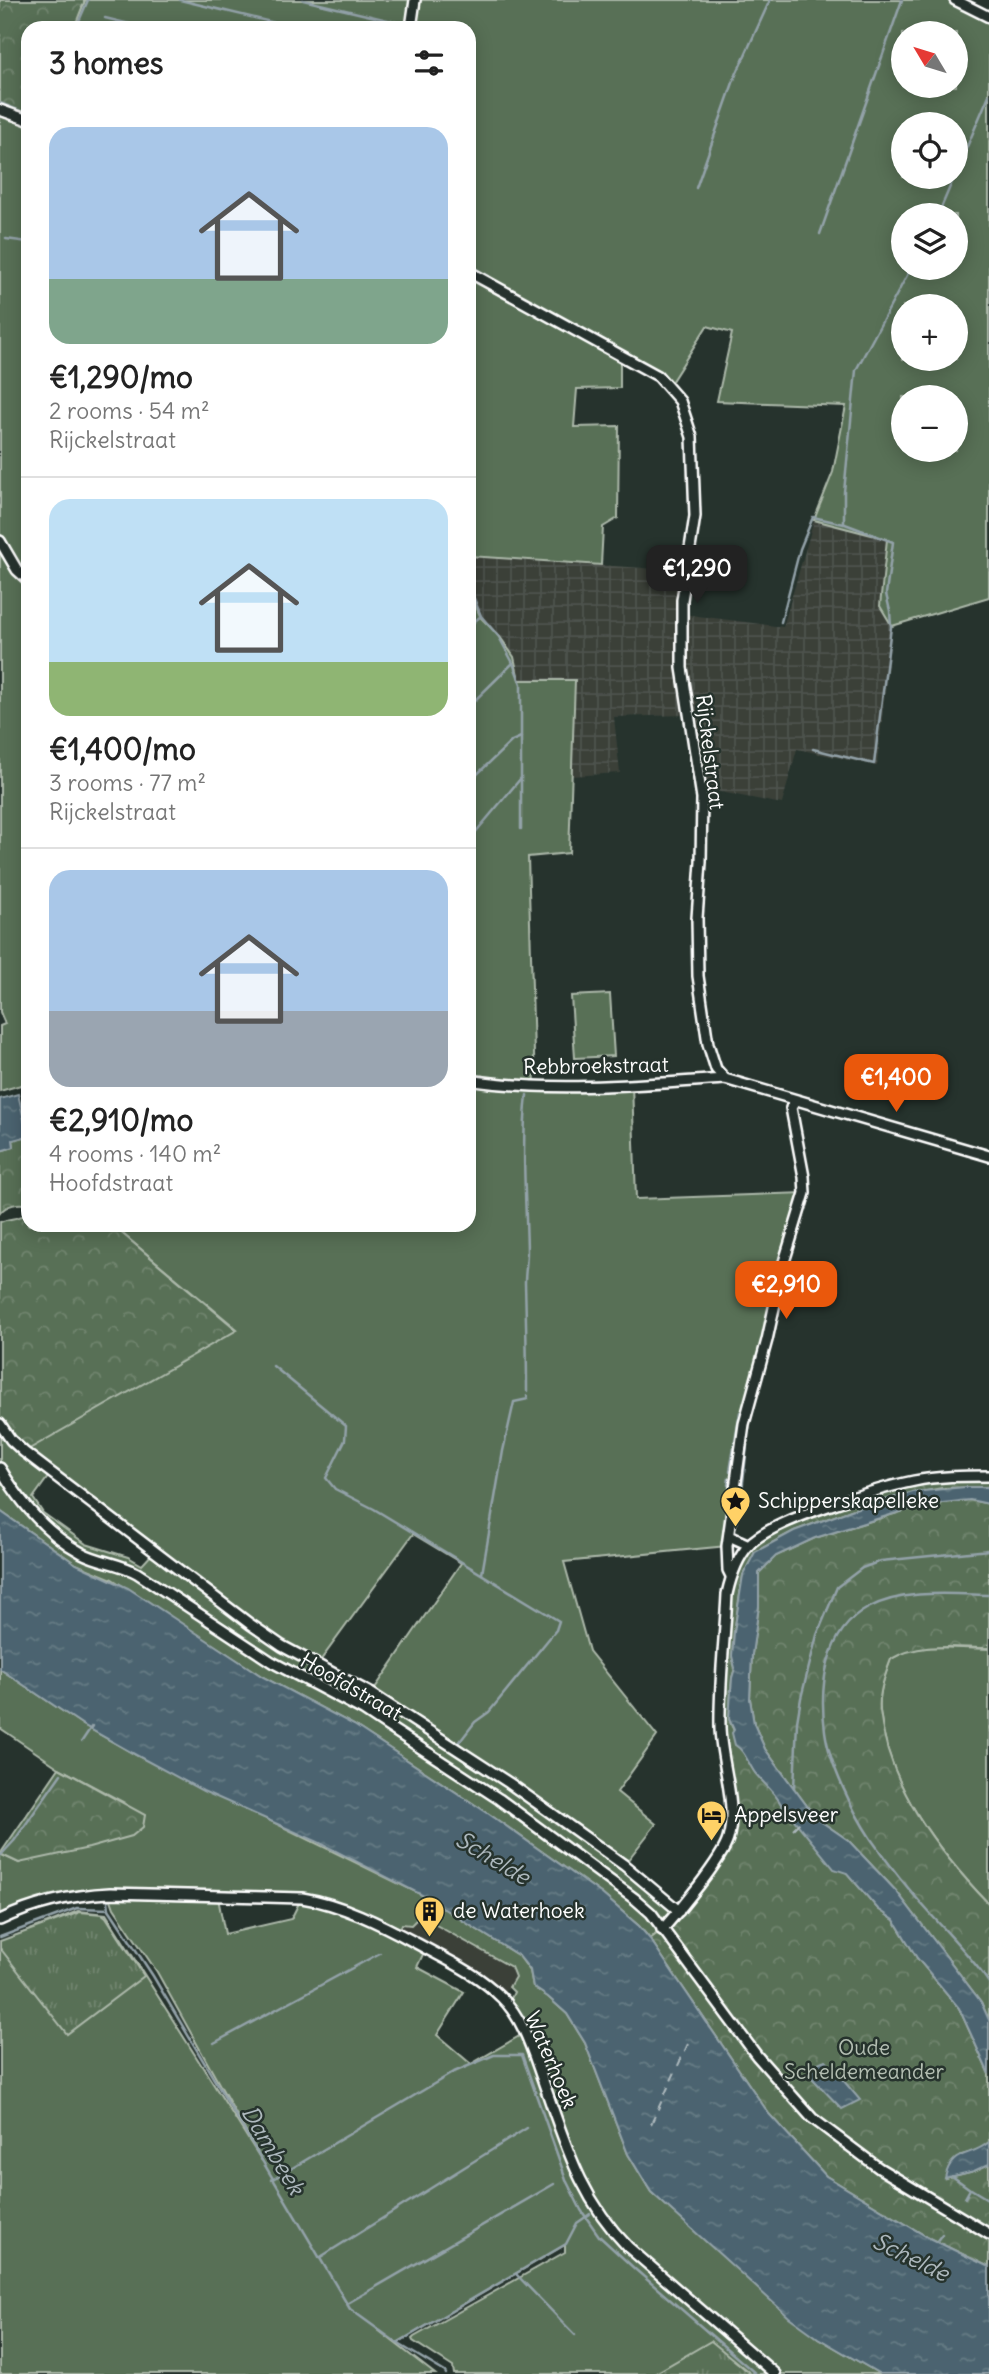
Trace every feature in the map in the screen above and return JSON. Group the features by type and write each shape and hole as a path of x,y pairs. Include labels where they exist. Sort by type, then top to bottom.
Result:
{"street":[{"path":"412,21 415,0"},
{"path":"955,0 989,17"},
{"path":"0,110 21,118"},
{"name":"Rijckelstraat","path":"476,276 658,376 680,401 692,437 695,516 682,600 682,668 702,798 697,918 698,976 708,1044 716,1069 725,1079"},
{"path":"0,541 21,574"},
{"path":"725,1079 989,1156"},
{"name":"Rebbroekstraat","path":"476,1081 535,1086 725,1079"},
{"path":"731,1576 728,1570 729,1536 744,1424 767,1340 784,1262 805,1193 791,1108 795,1101"},
{"name":"Hoofdstraat","path":"0,1424 10,1440 23,1452 250,1624 282,1646 372,1694 509,1783 624,1865 679,1911"},
{"name":"Hoofdstraat","path":"0,1468 37,1520 67,1544 81,1553 124,1566 137,1573 272,1662 363,1710 558,1840 651,1913 757,2056 812,2118 879,2168 989,2234"},
{"path":"662,1930 679,1911 728,1842 728,1793 721,1746 720,1707 727,1594 731,1576 749,1545 778,1525 883,1489 928,1479 989,1476"},
{"path":"729,1536 749,1545"},
{"name":"Waterhoek","path":"0,1920 62,1897 89,1894 302,1898 319,1901 385,1928 474,1974 503,1998 524,2030 578,2176 608,2227 775,2374"}],"shaded area":[{"path":"814,520 887,539 880,606 892,626 877,766 797,749 782,804 700,788 688,715 614,717 620,773 571,776 575,680 519,680 514,657 500,637 481,619 476,607 476,556 687,571 683,614 783,627"},
{"path":"420,1916 511,1967 515,1977 509,1987 503,1993 397,1933 402,1924"}],"green space":[{"path":"0,0 85,0 77,21 21,21 21,119 0,110"},
{"path":"85,0 955,0 989,17 989,597 892,626 880,606 887,539 814,520 833,472 846,406 717,401 732,333 707,326 668,387 620,355 620,388 577,389 574,427 619,426 618,518 603,527 601,565 476,556 476,21 77,21"},
{"path":"0,110 21,119 21,1085 0,1091 0,1026 5,1024 0,1012"},
{"path":"476,607 481,618 500,637 514,657 519,680 575,680 569,853 528,857 535,1086 632,1084 636,1199 805,1193 744,1424 727,1546 564,1562 589,1651 657,1736 617,1792 656,1824 624,1865 679,1911 650,1939 602,1894 489,1814 354,1725 263,1677 112,1579 76,1564 0,1511 0,1424 237,1329 120,1232 476,1232","holes":["51,1473 153,1553 142,1565 128,1557 86,1544 43,1513 33,1498","413,1534 461,1563 373,1691 318,1664"]},
{"path":"610,994 614,1056 575,1058 571,996"},
{"path":"21,1138 21,1204 6,1208 0,1213 0,1151 14,1147 13,1140"},
{"path":"21,1216 21,1232 120,1232 237,1330 24,1452 0,1424 0,1222"},
{"name":"Oude Scheldemeander","path":"989,1477 989,1487 942,1488 899,1496 851,1510 794,1531 755,1552 743,1575 734,1632 732,1656 735,1668 729,1719 754,1771 775,1793 798,1824 878,1909 894,1920 917,1958 959,2008 989,2074 989,2142 980,2150 961,2155 946,2178 989,2164 989,2267 929,2238 826,2176 769,2114 650,1939 662,1930 709,1878 730,1823 721,1746 727,1594 749,1545 778,1525 915,1480"},
{"name":"Oude Scheldemeander","path":"970,1500 989,1504 989,1648 926,1648 891,1659 882,1685 880,1711 893,1766 918,1816 934,1840 989,1904 989,2020 981,2002 897,1892 848,1840 816,1818 765,1749 754,1724 750,1699 752,1654 759,1606 759,1573 776,1556 815,1538 924,1505"},
{"path":"933,1647 989,1649 989,1904 934,1840 918,1816 893,1766 885,1739 880,1698 891,1659 908,1650"},
{"path":"0,1669 83,1725 136,1755 422,1895 519,1956 530,1971 533,1987 567,2014 585,2043 628,2154 651,2192 818,2338 880,2374 454,2374 453,2367 413,2341 414,2337 565,2252 565,2245 397,2343 378,2330 435,2374 0,2374 0,1942 78,1911 106,1914 262,2161 157,1972 114,1908 110,1897 80,1894 54,1896 0,1915 0,1854 19,1863 123,1802 59,1768 0,1728","holes":["218,1898 301,1899 291,1919 225,1934","420,1916 511,1967 515,1977 509,1987 514,1992 510,2001 528,2031 471,2064 437,2035 464,1992 417,1967 426,1948 398,1933 402,1924 411,1925"]},
{"path":"59,1768 145,1815 143,1827 132,1836 19,1863 0,1854"},
{"path":"80,1912 102,1914 106,1917 144,1976 67,2034 0,1948 0,1941"},
{"path":"711,2341 751,2374 654,2374"}],"water":[{"path":"18,1094 21,1107 21,1138 13,1140 14,1147 0,1151 0,1099"},
{"path":"989,1487 989,1504 970,1500 924,1505 815,1538 776,1556 759,1573 759,1606 752,1654 750,1699 754,1724 765,1749 816,1818 848,1840 897,1892 981,2002 989,2020 989,2074 959,2008 917,1958 894,1920 878,1909 847,1873 834,1869 755,1773 735,1745 732,1733 734,1730 729,1719 735,1668 732,1656 734,1632 743,1575 755,1552 794,1531 851,1510 913,1492"},
{"name":"Schelde","path":"0,1511 76,1564 128,1588 263,1677 354,1725 489,1814 602,1894 639,1926 769,2114 826,2176 929,2238 989,2267 989,2374 880,2374 818,2338 789,2317 651,2192 628,2154 585,2043 567,2014 533,1987 530,1970 519,1956 422,1895 318,1842 203,1791 136,1755 83,1725 0,1669"},
{"path":"826,2060 860,2100 842,2109 811,2077 815,2066"},
{"path":"989,2142 989,2164 974,2171 945,2178 952,2162"}],"waterway":[{"path":"79,21 88,0"},
{"path":"180,0 267,21"},
{"path":"303,0 392,21"},
{"path":"696,188 735,77 770,0"},
{"path":"820,234 902,0"},
{"path":"105,18 117,21"},
{"path":"943,203 989,95"},
{"path":"0,103 21,111"},
{"path":"6,239 21,241"},
{"path":"476,269 489,276"},
{"path":"781,622 800,549 813,517 844,524 844,492 856,370 905,280"},
{"path":"813,749 874,764 891,627 886,594 893,542 845,524"},
{"path":"476,604 481,616 499,637 521,684 521,829"},
{"path":"476,620 481,616"},
{"path":"476,699 513,663"},
{"path":"476,775 512,741 521,737"},
{"path":"476,832 521,778"},
{"path":"527,1095 524,1154 527,1391"},
{"path":"273,1366 346,1426 345,1440 326,1478 335,1489 374,1509 559,1621 556,1630 489,1712 475,1722 458,1744"},
{"path":"482,1574 514,1402 528,1399 527,1396"},
{"path":"730,1471 740,1412"},
{"path":"740,1510 747,1445"},
{"path":"728,1485 729,1478"},
{"path":"794,1788 797,1722 801,1698 817,1635 837,1587 862,1568 881,1561 989,1550"},
{"path":"989,1595 912,1595 868,1608 842,1631 834,1645 828,1662 823,1696 825,1731 831,1758 864,1828 905,1884 989,1983"},
{"path":"82,1741 92,1726"},
{"path":"0,1856 14,1841 61,1774"},
{"name":"Dambeek","path":"108,1901 109,1909 153,1976 350,2309 446,2374"},
{"path":"0,1937 77,1908 109,1909"},
{"path":"214,2043 380,1953"},
{"path":"272,2180 454,2072 494,2055 522,2055 567,2182 581,2210 599,2236 756,2374"},
{"path":"319,2258 527,2128"},
{"path":"952,2176 970,2189 965,2198"},
{"path":"348,2303 554,2184"},
{"path":"971,2189 989,2200"},
{"path":"397,2343 566,2244 577,2223 590,2214"},
{"name":"Schelde","path":"936,2242 942,2234"},
{"path":"516,2274 575,2335"}],"ferry route":[{"path":"793,1829 815,1807"},
{"path":"651,2124 688,2044"}],"place":[{"name":"Schipperskapelleke","path":"735,1528"},
{"name":"Appelsveer","path":"711,1842"},
{"name":"de Waterhoek","path":"430,1938"}]}
